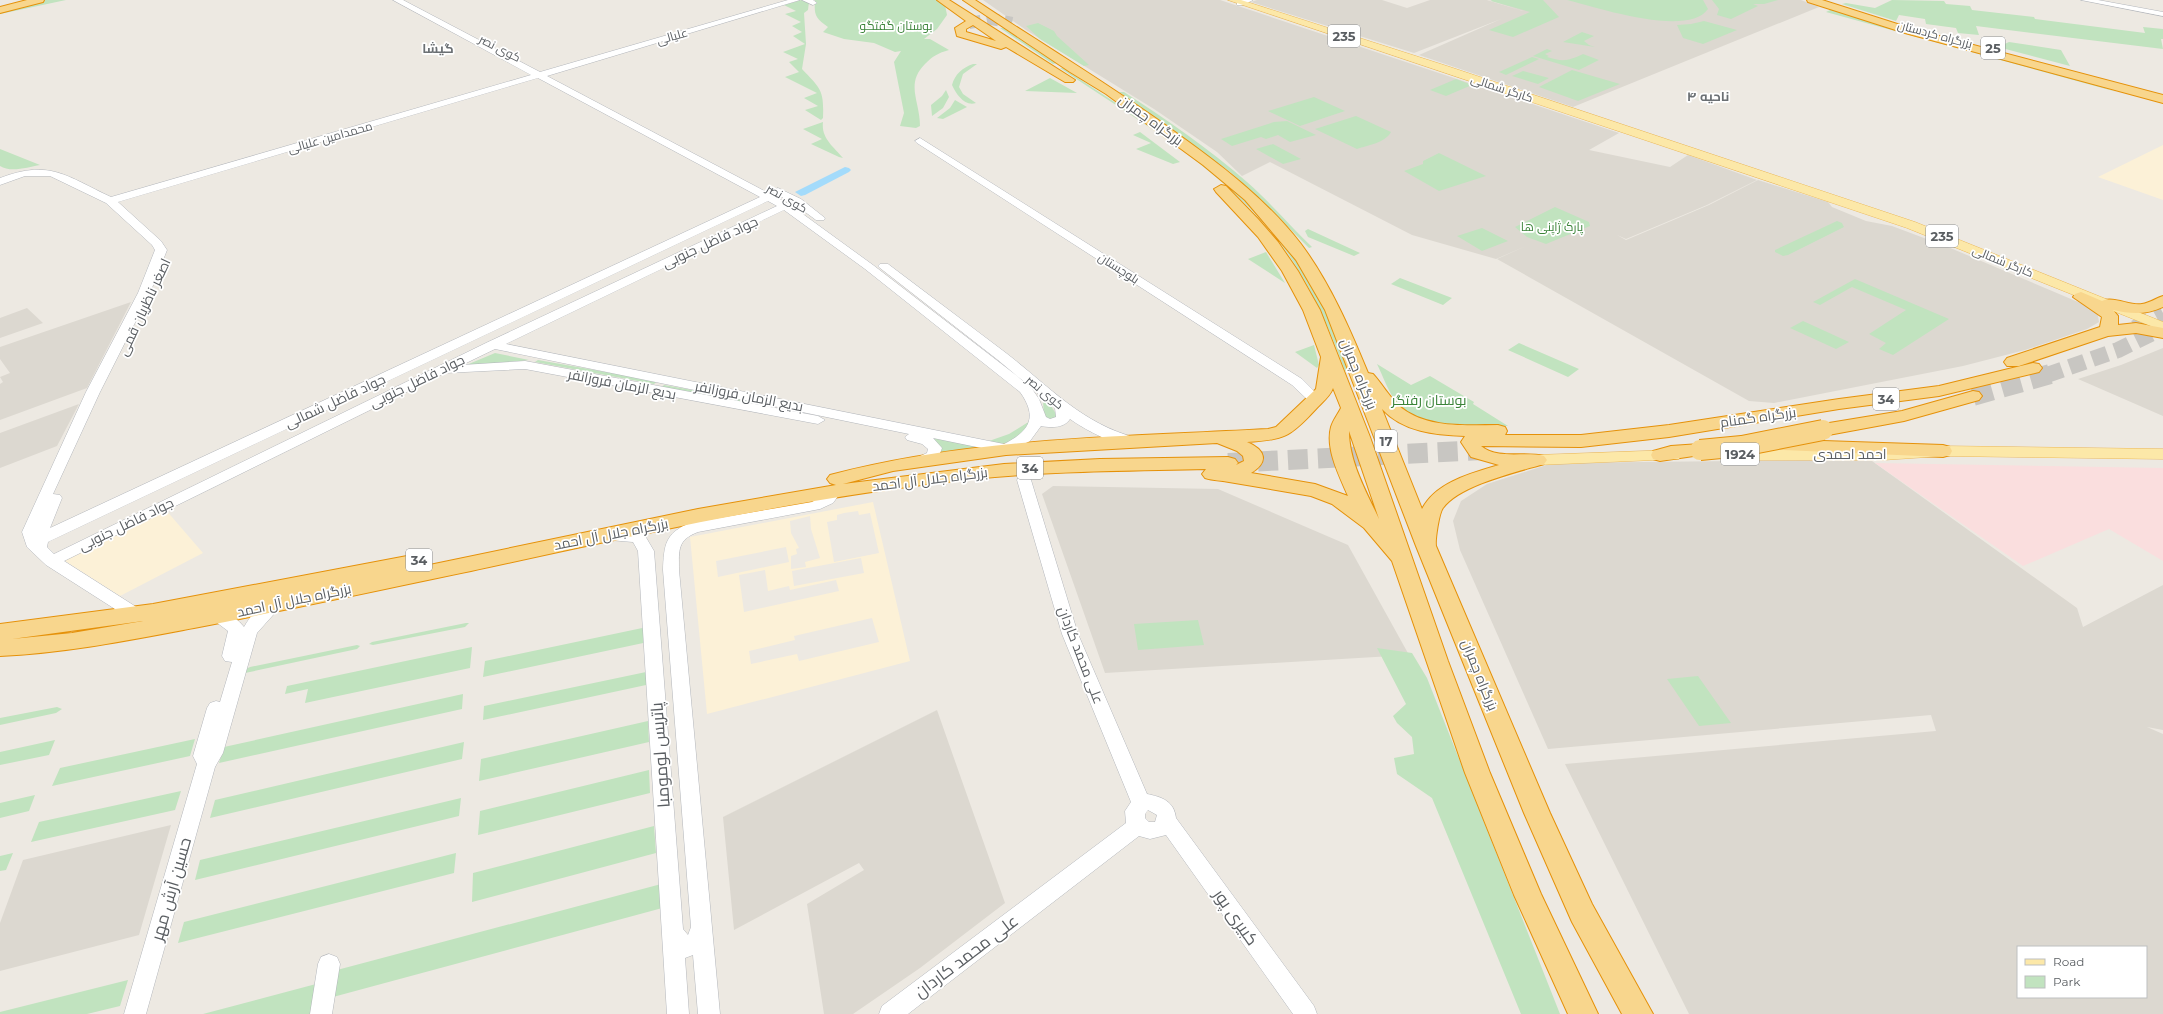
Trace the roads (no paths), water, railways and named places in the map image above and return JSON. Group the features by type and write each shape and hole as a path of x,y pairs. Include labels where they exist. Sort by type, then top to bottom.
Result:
{"highway":[{"path":"0,1 4,0"},
{"path":"0,6 18,2 39,0"},
{"path":"942,0 1054,72"},
{"name":"بزرگراه چمران","path":"951,0 1073,76 1110,91 1239,186 1295,247 1333,310 1357,367 1426,546 1540,820 1582,913 1638,1014"},
{"name":"بزرگراه چمران","path":"968,0 1183,157 1219,186 1254,221 1298,283 1311,308 1350,407 1405,563 1447,692 1492,808 1546,935 1584,1014"},
{"name":"بزرگراه کردستان","path":"1812,0 1909,31 2060,72 2163,97"},
{"name":"بزرگراه کردستان","path":"1825,0 1891,22 2163,92"},
{"path":"0,10 18,2"},
{"path":"969,23 960,28 961,34 1002,46 1054,72 1073,76"},
{"path":"1012,23 1060,54 1073,76"},
{"name":"25","path":"1976,45 2139,89 2163,97"},
{"path":"2060,72 2163,102"},
{"path":"2081,297 2098,306 2110,316 2110,326 2106,331"},
{"path":"2108,304 2143,309 2151,308 2163,301"},
{"path":"1839,404 1980,372 2044,353 2106,331 2132,328 2163,332"},
{"path":"1289,486 1274,476 1264,462 1264,451 1283,431 1291,425 1326,385 1329,354"},
{"path":"1357,367 1378,388 1391,408 1416,423 1482,440"},
{"name":"بزرگراه گمنام","path":"1482,440 1545,442 1581,441 1669,431 1839,404 1939,391 2033,368"},
{"name":"بزرگراه گمنام","path":"1482,440 1571,451 1694,445 1742,446 1904,416 1973,396 1694,445"},
{"path":"1350,407 1340,429 1342,449 1354,486 1371,523"},
{"path":"842,487 873,496 948,486 1024,480 1223,457 1263,436 1283,431"},
{"path":"1482,440 1474,436 1470,442 1473,448 1480,453 1493,458 1537,460"},
{"path":"842,487 863,471 923,460 1006,449 1134,442 1223,457 1289,486 1315,490 1339,499 1371,523 1405,563"},
{"path":"1660,455 1694,445 1731,444 1943,451"},
{"name":"بزرگراه جلال آل احمد","path":"0,632 135,614 842,487 1025,468 1223,457"},
{"path":"1426,546 1431,513 1434,505 1443,497 1473,481 1537,460"},
{"name":"بزرگراه جلال آل احمد","path":"6,650 105,636 274,605 600,536 842,487"},
{"path":"0,626 38,628"}],"main road":[{"name":"کارگر شمالی","path":"1238,1 1447,69 1944,237 2163,327"},
{"name":"کارگر شمالی","path":"1843,203 1945,241 2081,297"},
{"name":"احمد احمدی","path":"1537,460 1660,455 1883,455 1943,451 2163,454"}],"street":[{"name":"کوی نصر","path":"397,0 797,201 1003,357 1062,407 1103,434 1134,442"},
{"name":"کوی نصر","path":"407,0 785,206 869,267 1025,389 1032,398 1038,418 1036,426 1030,434 1006,449"},
{"name":"علیالی","path":"544,74 796,0"},
{"path":"2085,0 2163,14"},
{"name":"محمدامین علیالی","path":"110,201 544,74"},
{"name":"بلوچستان","path":"920,141 1297,382 1315,399"},
{"name":"اصغر ناظریان قمی","path":"0,182 12,173 54,169 84,182 106,188 121,198 142,224"},
{"name":"اصغر ناظریان قمی","path":"0,170 12,173 52,173 110,201 142,224 155,236 168,244 170,250 128,335 99,389 74,444 32,524 30,532 37,544"},
{"name":"جواد فاضل شمالی","path":"37,544 79,521 769,197"},
{"name":"جواد فاضل جنوبی","path":"52,561 492,345 785,206"},
{"name":"اصغر ناظریان قمی","path":"150,291 160,248 155,236"},
{"path":"159,257 170,250"},
{"name":"بدیع‌ الزمان فروزانفر","path":"492,345 1006,449"},
{"path":"524,365 539,354"},
{"name":"بدیع الزمان فروزانفر","path":"439,371 524,365 921,439 927,441 935,448 933,456 923,460"},
{"path":"656,390 668,380"},
{"path":"1038,418 1046,423 1057,423 1063,419 1062,407"},
{"name":"اصغر ناظریان قمی","path":"37,544 74,444"},
{"name":"علی محمد کاردان","path":"1024,480 1070,634 1142,804"},
{"name":"پاتریس لومومبا","path":"708,1014 671,570 673,543 680,534 687,530 815,506 828,500 842,487"},
{"path":"48,515 57,521 79,521"},
{"path":"79,521 73,531 75,537 82,540 97,538"},
{"name":"پاتریس لومومبا","path":"600,536 627,535 639,538 646,548 678,1014"},
{"path":"37,544 52,561 135,614"},
{"path":"648,575 659,566 666,567 671,570"},
{"name":"حسین آرش مهر","path":"135,1014 206,764 202,756 231,673 254,624 274,605"},
{"name":"حسین آرش مهر","path":"218,615 237,628 231,673"},
{"path":"1153,802 1163,807 1168,815 1167,820 1162,828 1152,831 1141,828 1134,816 1135,811 1142,804 1153,802"},
{"name":"کبیری پور","path":"1167,820 1306,1014"},
{"name":"علی محمد کاردان","path":"890,1014 1138,825"},
{"path":"673,934 684,948 694,945 699,937 701,926"},
{"path":"321,1014 329,964"}],"waterway":[{"path":"801,192 845,170"}],"tunnel":[{"path":"969,23 992,19 1012,23"},
{"path":"2135,328 2163,313"},
{"path":"2049,374 2118,350 2163,328"},
{"path":"1973,396 2049,374"},
{"path":"1228,463 1483,450"}],"district":[{"name":"گیشا","path":"438,48"},
{"name":"ناحیه ۴","path":"1708,96"}],"park label":[{"name":"بوستان گفتگو","path":"896,25"},
{"name":"پارک ژاپنی ها","path":"1552,226"},
{"name":"بوستان رفتگر","path":"1429,400"}]}
